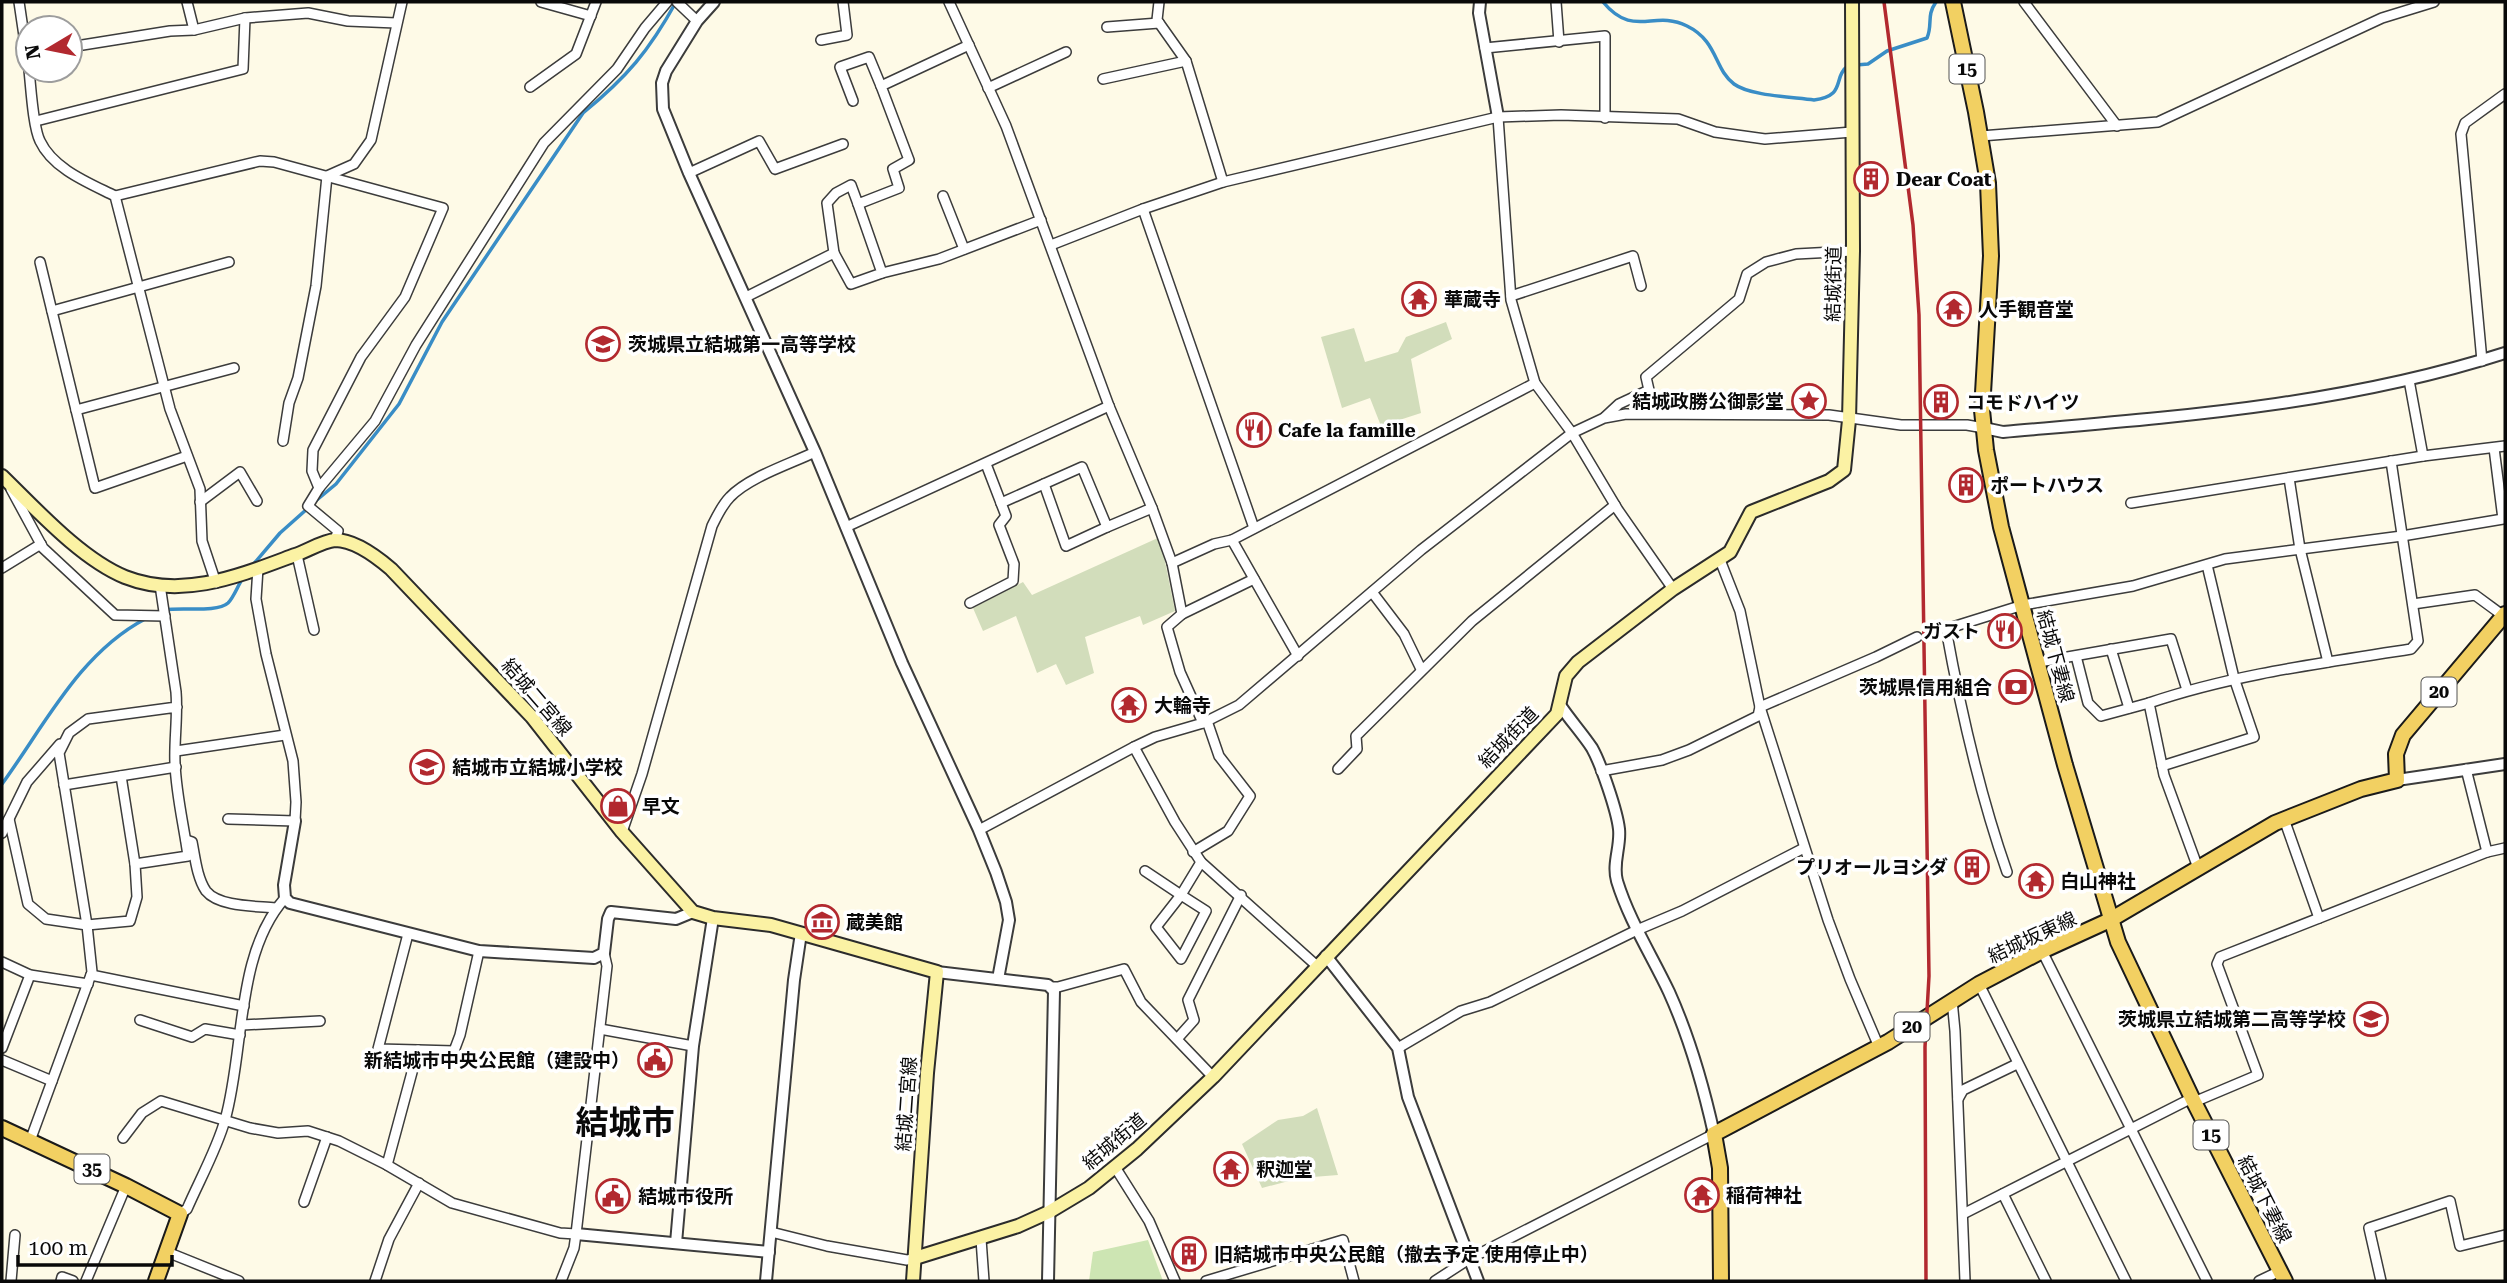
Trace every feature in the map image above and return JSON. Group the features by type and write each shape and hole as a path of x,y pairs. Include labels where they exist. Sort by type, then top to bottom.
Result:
{"main road":[{"name":"結城街道","path":"915,1258 981,1239 1049,1212 1076,1197 1115,1167 1213,1077 1557,714 1566,676 1578,662 1672,589 1720,560 1737,543 1751,512 1829,481 1844,470 1849,420 1853,251 1852,2"},
{"name":"結城下妻線","path":"1952,2 1981,136 1988,183 1990,231 1984,428 1997,506 2066,765 2121,950 2193,1100 2283,1276"},
{"path":"4,478 61,533 109,569 127,578 160,585 195,586 216,583 335,540"},
{"name":"結城二宮線","path":"335,540 370,551 391,569 532,717 622,832 693,912"},
{"name":"20","path":"2397,780 2396,754 2403,734 2505,615"},
{"name":"結城坂東線","path":"1714,1134 1879,1047 1979,984 2110,920 2284,819 2361,789 2397,780"},
{"path":"693,912 713,918 771,925 937,972"},
{"name":"結城二宮線","path":"915,1258 928,1061 937,972"},
{"name":"35","path":"2,1128 180,1214"},
{"path":"1714,1134 1720,1168 1721,1281"},
{"path":"156,1281 180,1214"},
{"path":"913,1281 915,1258"}],"street":[{"path":"187,2 194,30"},
{"path":"327,176 354,164 371,140 402,2"},
{"path":"541,2 591,16"},
{"path":"530,87 576,54 596,2"},
{"path":"335,540 338,531 308,506 319,488 375,421 416,345 544,143 617,69 667,2"},
{"path":"677,2 696,21"},
{"path":"714,2 696,21 666,71 662,91 666,119 815,452 902,663 979,830 1009,910 998,979"},
{"path":"821,40 847,35 843,2"},
{"path":"949,2 988,88 1041,220 1109,406 1152,508 1172,562 1182,614"},
{"path":"1160,2 1157,20 1186,61 1223,182"},
{"path":"1480,2 1479,13 1498,117 1511,296 1535,383 1572,433 1615,505 1672,589"},
{"path":"1556,2 1559,42"},
{"path":"2024,2 2117,126"},
{"path":"1981,136 2158,122 2382,18 2428,3"},
{"path":"84,45 170,31 194,30 245,18 308,13 348,21 396,23"},
{"path":"36,121 243,69 245,18"},
{"path":"1107,27 1159,23"},
{"path":"1485,48 1605,36 1605,118"},
{"path":"881,86 969,45"},
{"path":"988,88 1066,52"},
{"path":"853,101 840,67 869,57 909,160 893,169 899,188 858,204"},
{"path":"1102,79 1186,61"},
{"path":"31,84 38,139 48,155 82,180 115,196 260,161 274,162 443,208 405,297 361,357 313,450 312,471 319,488"},
{"path":"2482,360 2461,134 2465,124 2505,94"},
{"path":"1051,245 1143,209 1223,182 1498,117 1562,115 1678,119 1715,132 1765,139 1853,132"},
{"path":"689,173 759,141 775,170 843,144"},
{"path":"283,441 316,286 327,176"},
{"path":"883,273 851,185 836,193 827,203 834,253 851,284 883,273 910,268 1041,220"},
{"path":"115,196 164,387 200,489 202,541 216,583"},
{"path":"943,196 964,249"},
{"path":"1143,209 1254,528"},
{"path":"1604,418 1619,404 1649,390 1646,377 1739,299 1747,274 1766,262 1796,254 1853,251"},
{"path":"746,297 834,253"},
{"path":"1511,296 1633,256 1641,286"},
{"path":"40,262 96,488 187,456"},
{"path":"52,312 229,262"},
{"path":"979,830 1134,747 1155,737 1205,722 1239,705 1421,550 1572,433 1604,418 1626,414 1696,413 1829,415 1849,420 1921,427 1967,425 2003,432 2171,418 2275,405 2409,380 2505,353"},
{"path":"76,410 234,368"},
{"path":"2409,380 2423,456"},
{"path":"1172,562 1214,544 1232,540 1535,383"},
{"path":"846,527 1109,406"},
{"path":"2131,503 2423,456 2505,446"},
{"path":"2007,872 1988,818 1961,714 1947,629 2023,605 2133,586 2225,559 2402,536 2503,519 2494,448"},
{"path":"622,832 642,774 712,526 731,495 815,452"},
{"path":"2076,656 2088,703 2101,716 2234,678 2411,649 2418,642 2391,461"},
{"path":"970,603 1013,581 1014,564 999,525 1006,516 986,464"},
{"path":"1001,503 1082,467 1107,527"},
{"path":"201,502 240,472 257,501"},
{"path":"4,478 41,544 114,615 165,617"},
{"path":"2289,478 2300,549 2328,662"},
{"path":"1044,484 1066,546 1152,508"},
{"path":"1338,769 1357,749 1356,736 1421,669 1472,621 1615,505"},
{"path":"1232,540 1298,656"},
{"path":"2,568 41,544"},
{"path":"297,555 314,631"},
{"path":"1720,560 1740,611 1760,707 1804,848 1841,956 1879,1047"},
{"path":"2162,766 2254,737 2234,678 2207,565"},
{"path":"180,1214 187,1209 225,1121 255,951 275,908 285,898 284,885 295,821 293,761 271,681 256,599 258,568"},
{"path":"1193,852 1228,831 1250,796 1219,756 1180,672 1167,627 1182,614 1254,579"},
{"path":"135,864 188,856 176,767 177,707 160,585"},
{"path":"1371,592 1404,634 1421,669"},
{"path":"2413,604 2475,595 2505,615"},
{"path":"1760,707 1876,657 1917,636"},
{"path":"2039,662 2171,639 2187,690"},
{"path":"2111,649 2129,708"},
{"path":"2150,704 2162,766 2198,868"},
{"path":"1435,1281 1469,1259 1714,1134 1686,1035 1670,993 1637,930 1617,881 1614,863 1619,832 1616,814 1601,771 1593,750 1560,705"},
{"path":"2,833 27,782 69,733 88,719 177,707"},
{"path":"1601,771 1662,760 1689,750 1758,716 1760,707"},
{"path":"30,1141 89,979 87,925 59,753 69,733"},
{"path":"176,751 285,735"},
{"path":"1134,747 1201,862 1226,887 1241,895 1322,961 1398,1048 1408,1097 1478,1281"},
{"path":"2397,780 2505,764"},
{"path":"64,785 176,767"},
{"path":"2466,769 2487,852"},
{"path":"9,818 28,904 46,919 87,925 130,921 137,897 135,864 121,776"},
{"path":"2284,819 2319,918"},
{"path":"228,820 295,821"},
{"path":"186,840 192,842 197,868 206,891 222,901 275,908"},
{"path":"1398,1048 1461,1011 1490,1002 1693,905 1804,848"},
{"path":"1963,1214 2130,1129 2258,1074 2217,964 2220,957 2487,852 2505,848"},
{"path":"1145,871 1181,895 1206,911 1181,958 1156,927 1181,895 1201,862"},
{"path":"1177,1040 1195,1020 1188,1000 1241,895"},
{"path":"285,898 296,905 479,951 582,959 594,958 604,953"},
{"path":"561,1281 574,1248 576,1234 607,966 604,953 608,919 611,912 676,919 693,912"},
{"path":"676,1243 693,1046 713,918"},
{"path":"766,1281 794,980 801,933"},
{"path":"408,934 378,1049 454,1051 479,951"},
{"path":"2042,951 2207,1281"},
{"path":"2,962 30,975 89,979 244,1006"},
{"path":"937,972 1058,987 1124,970 1141,1002 1213,1077"},
{"path":"2,1048 30,975"},
{"path":"1979,984 2126,1281"},
{"path":"1048,1281 1054,991 1051,987"},
{"path":"1952,1000 1965,1281"},
{"path":"141,1020 192,1037 205,1029 240,1035"},
{"path":"242,1025 320,1021"},
{"path":"600,1029 693,1046"},
{"path":"387,1165 418,1051"},
{"path":"2,1060 52,1081"},
{"path":"1958,1099 1963,1090 2017,1064"},
{"path":"122,1138 142,1113 161,1101 250,1129 278,1133 308,1131 327,1137 387,1165 453,1203 560,1233 769,1252"},
{"path":"304,1202 327,1137"},
{"path":"1115,1167 1149,1221 1175,1281"},
{"path":"375,1281 389,1239 419,1183"},
{"path":"86,1281 126,1186"},
{"path":"2003,1194 2046,1281"},
{"path":"2381,1281 2369,1228 2450,1201 2460,1246 2505,1235"},
{"path":"771,1231 827,1246 908,1260 915,1258"},
{"path":"10,1281 15,1235"},
{"path":"981,1239 984,1281"},
{"path":"1206,1281 1343,1240 1354,1281"},
{"path":"167,1252 239,1281"},
{"path":"2259,1281 2283,1276"},
{"path":"61,1281 62,1278 73,1281"}],"green space":[{"path":"1446,322 1452,339 1411,359 1421,413 1381,426 1370,398 1342,408 1321,337 1354,328 1365,362 1398,352 1406,337"},
{"path":"1160,537 1175,611 1143,625 1140,616 1085,637 1094,673 1066,685 1056,664 1037,673 1016,616 983,631 973,608 1023,582 1032,595"},
{"path":"1317,1108 1338,1175 1300,1178 1262,1188 1242,1144 1278,1120 1303,1116"},
{"path":"1148,1240 1163,1281 1089,1281 1093,1252"}],"waterway":[{"path":"312,504 336,484 399,404 442,322 583,113 636,62 676,2"},
{"path":"1603,2 1624,19 1664,20 1687,26 1697,32 1705,39 1728,78 1734,84 1750,91 1814,100 1825,98 1835,90 1849,65"},
{"path":"1856,65 1868,64 1887,51 1927,38 1931,12 1936,2"},
{"path":"252,566 280,533 307,509"},
{"path":"165,610 223,606 228,603 243,578"},
{"path":"2,784 82,671 101,651 145,619"}],"railway":[{"path":"1884,2 1913,225 1919,315 1929,976 1925,1047 1926,1281"}],"place":[{"name":"Dear Coat","path":"1871,179"},
{"name":"華蔵寺","path":"1419,299"},
{"name":"人手観音堂","path":"1954,309"},
{"name":"茨城県立結城第一高等学校","path":"603,344"},
{"name":"結城政勝公御影堂","path":"1809,401"},
{"name":"コモドハイツ","path":"1941,402"},
{"name":"Cafe la famille","path":"1254,430"},
{"name":"ポートハウス","path":"1966,485"},
{"name":"ガスト","path":"2005,631"},
{"name":"茨城県信用組合","path":"2016,687"},
{"name":"大輪寺","path":"1129,705"},
{"name":"結城市立結城小学校","path":"427,767"},
{"name":"早文","path":"618,806"},
{"name":"プリオールヨシダ","path":"1972,867"},
{"name":"白山神社","path":"2036,881"},
{"name":"蔵美館","path":"822,922"},
{"name":"茨城県立結城第二高等学校","path":"2371,1019"},
{"name":"新結城市中央公民館（建設中）","path":"655,1060"},
{"name":"釈迦堂","path":"1231,1169"},
{"name":"稲荷神社","path":"1702,1195"},
{"name":"結城市役所","path":"613,1196"},
{"name":"旧結城市中央公民館（撤去予定 使用停止中）","path":"1189,1254"}],"district":[{"name":"結城市","path":"625,1122"}]}
